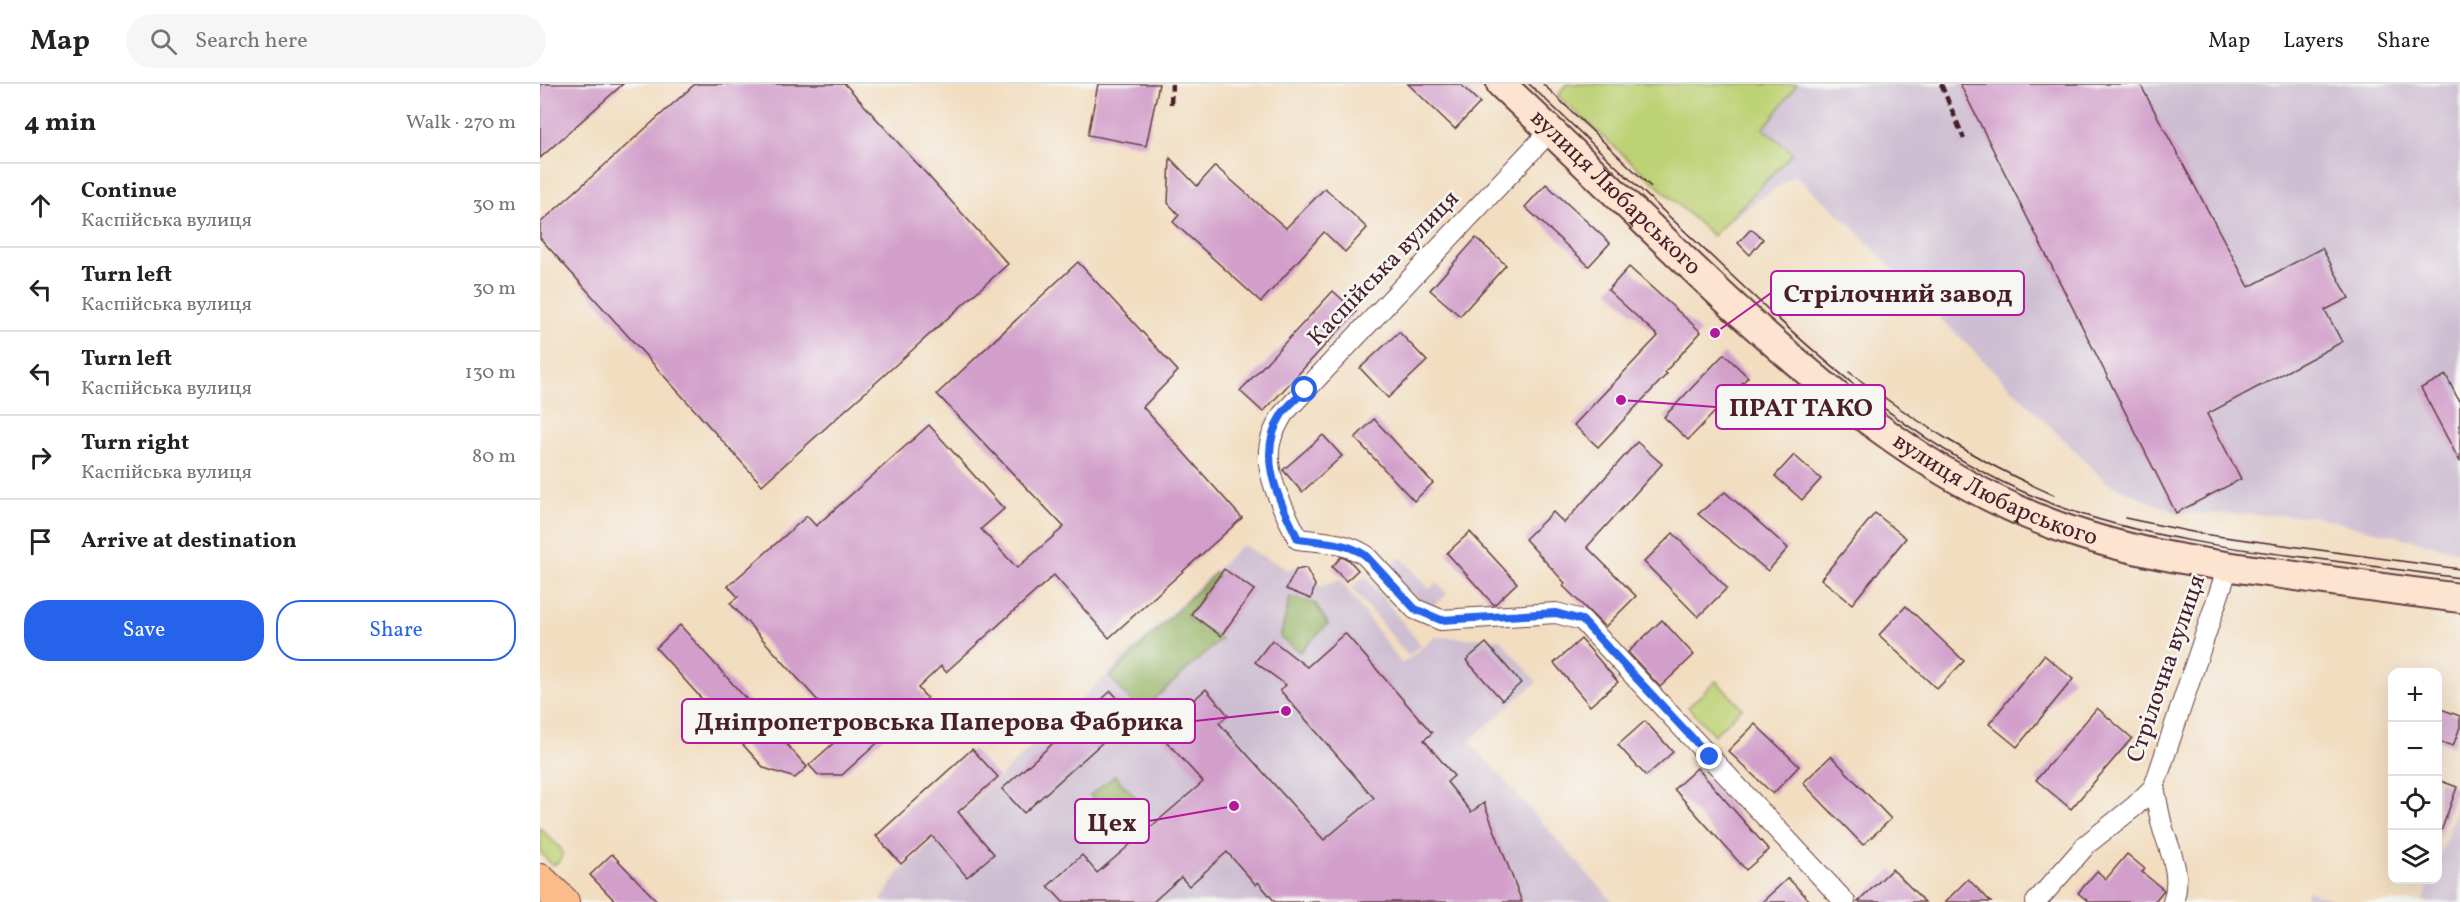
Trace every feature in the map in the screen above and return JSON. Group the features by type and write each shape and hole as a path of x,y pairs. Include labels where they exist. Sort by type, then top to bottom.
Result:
{"main road":[{"name":"вулиця Любарського","path":"1501,84 1781,350 1857,413 1904,448 1977,490 2050,524 2120,545 2228,567 2460,598"},
{"path":"540,880 563,902"}],"street":[{"name":"Каспійська вулиця","path":"1550,131 1282,414 1271,438 1269,459 1277,495 1298,539 1337,543 1357,550 1365,555 1415,609 1441,620 1556,613 1582,620 1845,902"},
{"name":"Стрілочна вулиця","path":"2036,902 2087,844 2135,806 2154,787 2228,567"},
{"name":"Стрілочна вулиця","path":"2154,787 2162,825 2175,866 2177,881 2173,902"}],"shaded area":[{"path":"1573,84 2460,84 2460,552 2313,516 2176,513 2107,483 1919,297 1853,227 1795,175 1721,226"},
{"path":"1242,545 1288,570 1306,564 1320,587 1340,580 1402,664 1435,637 1500,639 1537,682 1469,741 1613,902 880,902 898,874"},
{"path":"1401,557 1429,589 1437,583 1447,594 1427,611 1389,568"},
{"path":"1365,576 1421,645 1408,656 1352,588"},
{"path":"2460,799 2460,902 2423,902 2430,884 2442,884 2442,851"},
{"path":"2307,891 2340,902 2305,902"}],"green space":[{"path":"1566,84 1797,84 1763,128 1793,153 1713,236 1558,96"},
{"path":"1215,573 1218,575 1187,617 1221,639 1140,712 1110,677"},
{"path":"1290,597 1316,604 1328,624 1300,652 1280,638"},
{"path":"1716,681 1742,708 1714,735 1688,707"},
{"path":"1115,776 1148,810 1120,830 1090,795"},
{"path":"540,828 562,850 562,856 557,863 552,865 540,852"}],"building":[{"path":"540,84 623,84 540,158"},
{"path":"695,84 845,84 1008,264 762,485 540,238 540,223"},
{"path":"1098,84 1159,84 1146,146 1088,135"},
{"path":"1408,84 1460,84 1480,103 1455,129"},
{"path":"1960,84 2140,84 2249,287 2322,248 2349,298 2325,310 2342,342 2207,414 2241,479 2176,513"},
{"path":"1170,158 1197,186 1215,166 1286,228 1325,188 1367,228 1345,252 1324,232 1261,302 1173,222 1179,215 1168,203"},
{"path":"1546,184 1610,243 1589,266 1525,207"},
{"path":"1751,229 1763,239 1750,255 1738,243"},
{"path":"1476,238 1506,265 1460,316 1430,290"},
{"path":"1078,262 1178,371 1143,407 1242,518 1109,638 1054,575 946,672 941,666 918,688 927,698 842,775 818,775 809,765 846,732 730,603 738,597 728,586 807,516 816,526 929,425 1004,509 981,529 1017,568 1064,527 937,394"},
{"path":"1629,267 1701,332 1665,372 1667,374 1598,447 1574,425 1658,336 1608,290"},
{"path":"1333,291 1356,312 1263,412 1240,391"},
{"path":"1399,332 1427,361 1388,398 1360,368"},
{"path":"1724,354 1748,377 1688,440 1664,417"},
{"path":"2446,375 2460,403 2460,462 2421,388"},
{"path":"1374,419 1433,483 1414,501 1355,438"},
{"path":"1323,435 1342,456 1302,492 1283,470"},
{"path":"1637,442 1662,464 1587,547 1636,596 1605,627 1563,586 1565,583 1525,539 1553,512 1564,523"},
{"path":"1794,455 1821,479 1802,500 1775,476"},
{"path":"1725,492 1788,548 1768,571 1698,514"},
{"path":"1875,513 1906,538 1852,604 1821,579"},
{"path":"1470,532 1517,583 1494,605 1447,553"},
{"path":"1673,533 1727,588 1698,617 1644,562"},
{"path":"1341,557 1349,560 1358,570 1346,581 1332,567"},
{"path":"1306,568 1315,585 1311,599 1286,589 1296,570"},
{"path":"1224,569 1254,590 1221,636 1191,614"},
{"path":"1906,606 1964,661 1937,689 1879,635"},
{"path":"1662,620 1694,655 1660,687 1628,652"},
{"path":"680,625 807,767 795,778 764,768 656,648"},
{"path":"1345,633 1432,733 1424,740 1454,776 1447,782 1471,812 1484,803 1522,902 1275,902 1258,882 1256,885 1227,852 1189,886 1181,877 1153,902 1063,902 1048,886 1082,855 1097,873 1203,782 1158,732 1206,689 1228,715 1219,723 1324,840 1374,798 1280,690 1286,685 1255,662 1272,640 1307,667"},
{"path":"1581,639 1618,682 1590,706 1554,663"},
{"path":"1486,643 1521,683 1502,700 1466,660"},
{"path":"2044,655 2073,679 2017,747 1989,724"},
{"path":"1111,691 1133,715 1024,813 1002,789"},
{"path":"2097,708 2132,738 2071,809 2036,780"},
{"path":"2442,709 2460,716 2460,727 2453,746 2442,742"},
{"path":"1645,721 1673,752 1646,776 1618,745"},
{"path":"1755,724 1799,766 1773,794 1728,751"},
{"path":"972,749 998,777 958,812 994,854 967,877 932,836 901,864 876,836"},
{"path":"1831,756 1891,819 1863,845 1803,783"},
{"path":"1697,768 1769,850 1746,870 1674,789"},
{"path":"2442,781 2457,787 2442,829"},
{"path":"612,854 658,902 616,902 590,875"},
{"path":"2127,854 2145,869 2142,872 2164,890 2154,902 2089,902 2078,893 2097,871 2106,879"},
{"path":"1892,869 1925,902 1858,902"},
{"path":"1788,878 1811,902 1762,902"},
{"path":"1968,879 1991,902 1945,902"}],"tram line":[{"path":"1529,84 1806,344 1887,411 1930,441 1975,468 2022,491 2072,511 2163,535 2225,547 2460,578"},
{"path":"1543,84 1651,187"},
{"path":"1849,372 1948,440 1999,469 2054,495"},
{"path":"2125,518 2202,534 2460,569"}],"railway":[{"path":"1171,104 1172,84"},
{"path":"1941,84 1964,139"}],"place":[{"name":"Стрілочний завод","path":"1715,333"},
{"name":"ПРАТ ТАКО","path":"1621,400"},
{"name":"Дніпропетровська Паперова Фабрика","path":"1286,711"},
{"name":"Цех","path":"1234,806"}],"route":[{"path":"1305,390 1282,414 1271,438 1269,459 1277,495 1298,539 1337,543 1357,550 1365,555 1415,609 1441,620 1471,620 1528,613 1556,613 1582,620 1710,757"}]}
